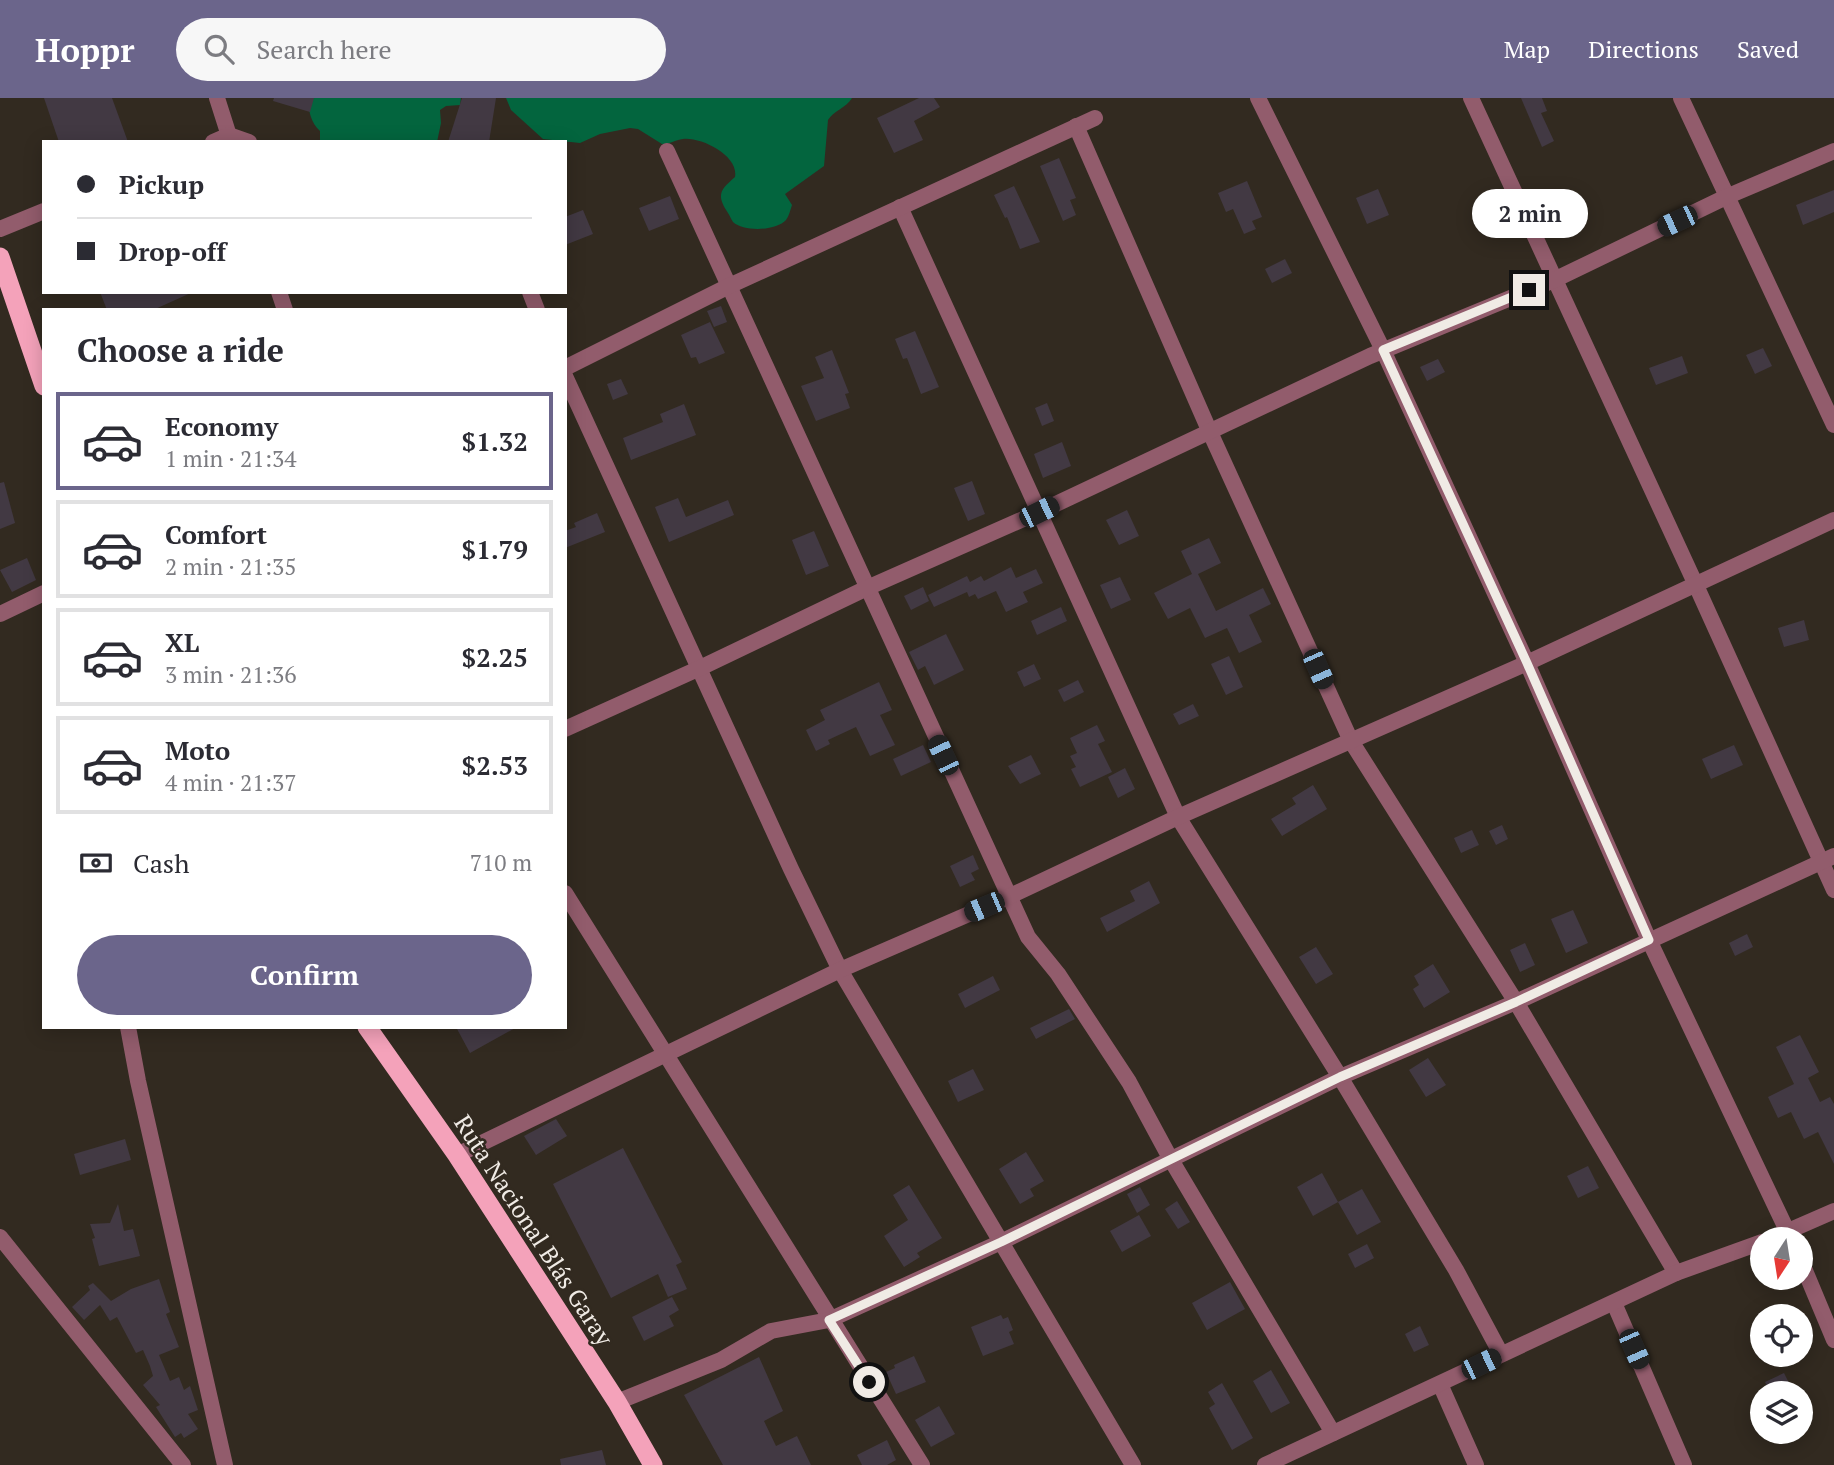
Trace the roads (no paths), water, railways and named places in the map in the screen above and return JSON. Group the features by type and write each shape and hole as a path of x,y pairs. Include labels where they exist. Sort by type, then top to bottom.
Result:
{"highway":[{"path":"0,257 42,380"},
{"name":"Ruta Nacional Blás Garay","path":"368,1029 457,1155 617,1402 653,1465"}],"street":[{"path":"216,98 230,139"},
{"path":"1258,98 1383,350 1527,663 1649,940 1786,1227"},
{"path":"1471,98 1695,583 1828,859 1834,890"},
{"path":"1681,98 1834,425"},
{"path":"567,367 729,286 1095,118"},
{"path":"1076,126 1209,430 1351,741 1516,1002 1676,1273"},
{"path":"667,151 1028,937 1058,974 1129,1082 1170,1158 1333,1433"},
{"path":"567,728 1039,512 1383,350 1554,280 1726,197 1834,151"},
{"path":"900,207 1178,817 1340,1077 1456,1270 1501,1354"},
{"path":"0,229 42,212"},
{"path":"567,380 840,970 1133,1465"},
{"path":"457,1155 840,970 1527,663 1834,520"},
{"path":"0,614 42,594"},
{"path":"617,1402 721,1360 771,1331 829,1320 1001,1242 1340,1077 1516,1002 1828,859"},
{"path":"567,896 829,1320 922,1465"},
{"path":"128,1029 225,1465"},
{"path":"1806,1227 1834,1211"},
{"path":"0,1237 183,1465"},
{"path":"1265,1465 1676,1273 1750,1246"},
{"path":"1813,1290 1834,1340"},
{"path":"1614,1303 1684,1465"},
{"path":"1440,1384 1476,1465"}]}
